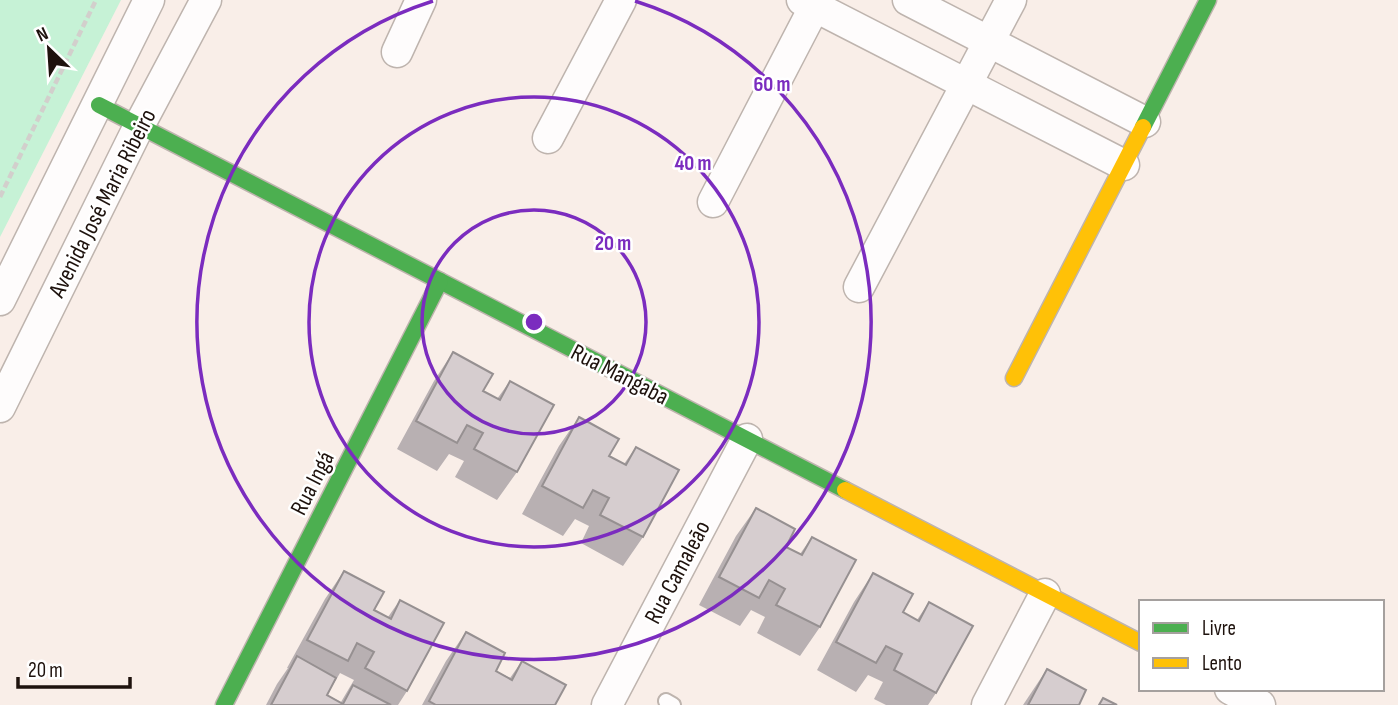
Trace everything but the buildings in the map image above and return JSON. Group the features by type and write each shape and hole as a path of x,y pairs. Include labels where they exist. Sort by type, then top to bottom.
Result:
{"street":[{"name":"Avenida José Maria Ribeiro","path":"0,300 149,0"},
{"name":"Avenida José Maria Ribeiro","path":"0,407 139,126 206,0"},
{"path":"397,52 421,0"},
{"path":"548,138 621,0"},
{"path":"908,0 1145,122"},
{"path":"859,287 1011,0"},
{"path":"1014,378 1208,0"},
{"path":"713,202 812,2 1124,165"},
{"name":"Rua Mangaba","path":"99,105 1139,642"},
{"name":"Rua Ingá","path":"224,705 440,281"},
{"name":"Rua Camaleão","path":"607,705 747,439"},
{"path":"987,705 1045,594"},
{"path":"1234,691 1260,705"}],"path":[{"path":"0,197 96,0"}],"green space":[{"path":"0,0 121,0 0,237"}],"traffic: fast":[{"path":"1143,127 1208,0"},
{"path":"99,105 845,490"},
{"path":"224,705 440,281"}],"traffic: slow":[{"path":"1014,378 1143,127"},
{"path":"845,490 1139,642"}]}
